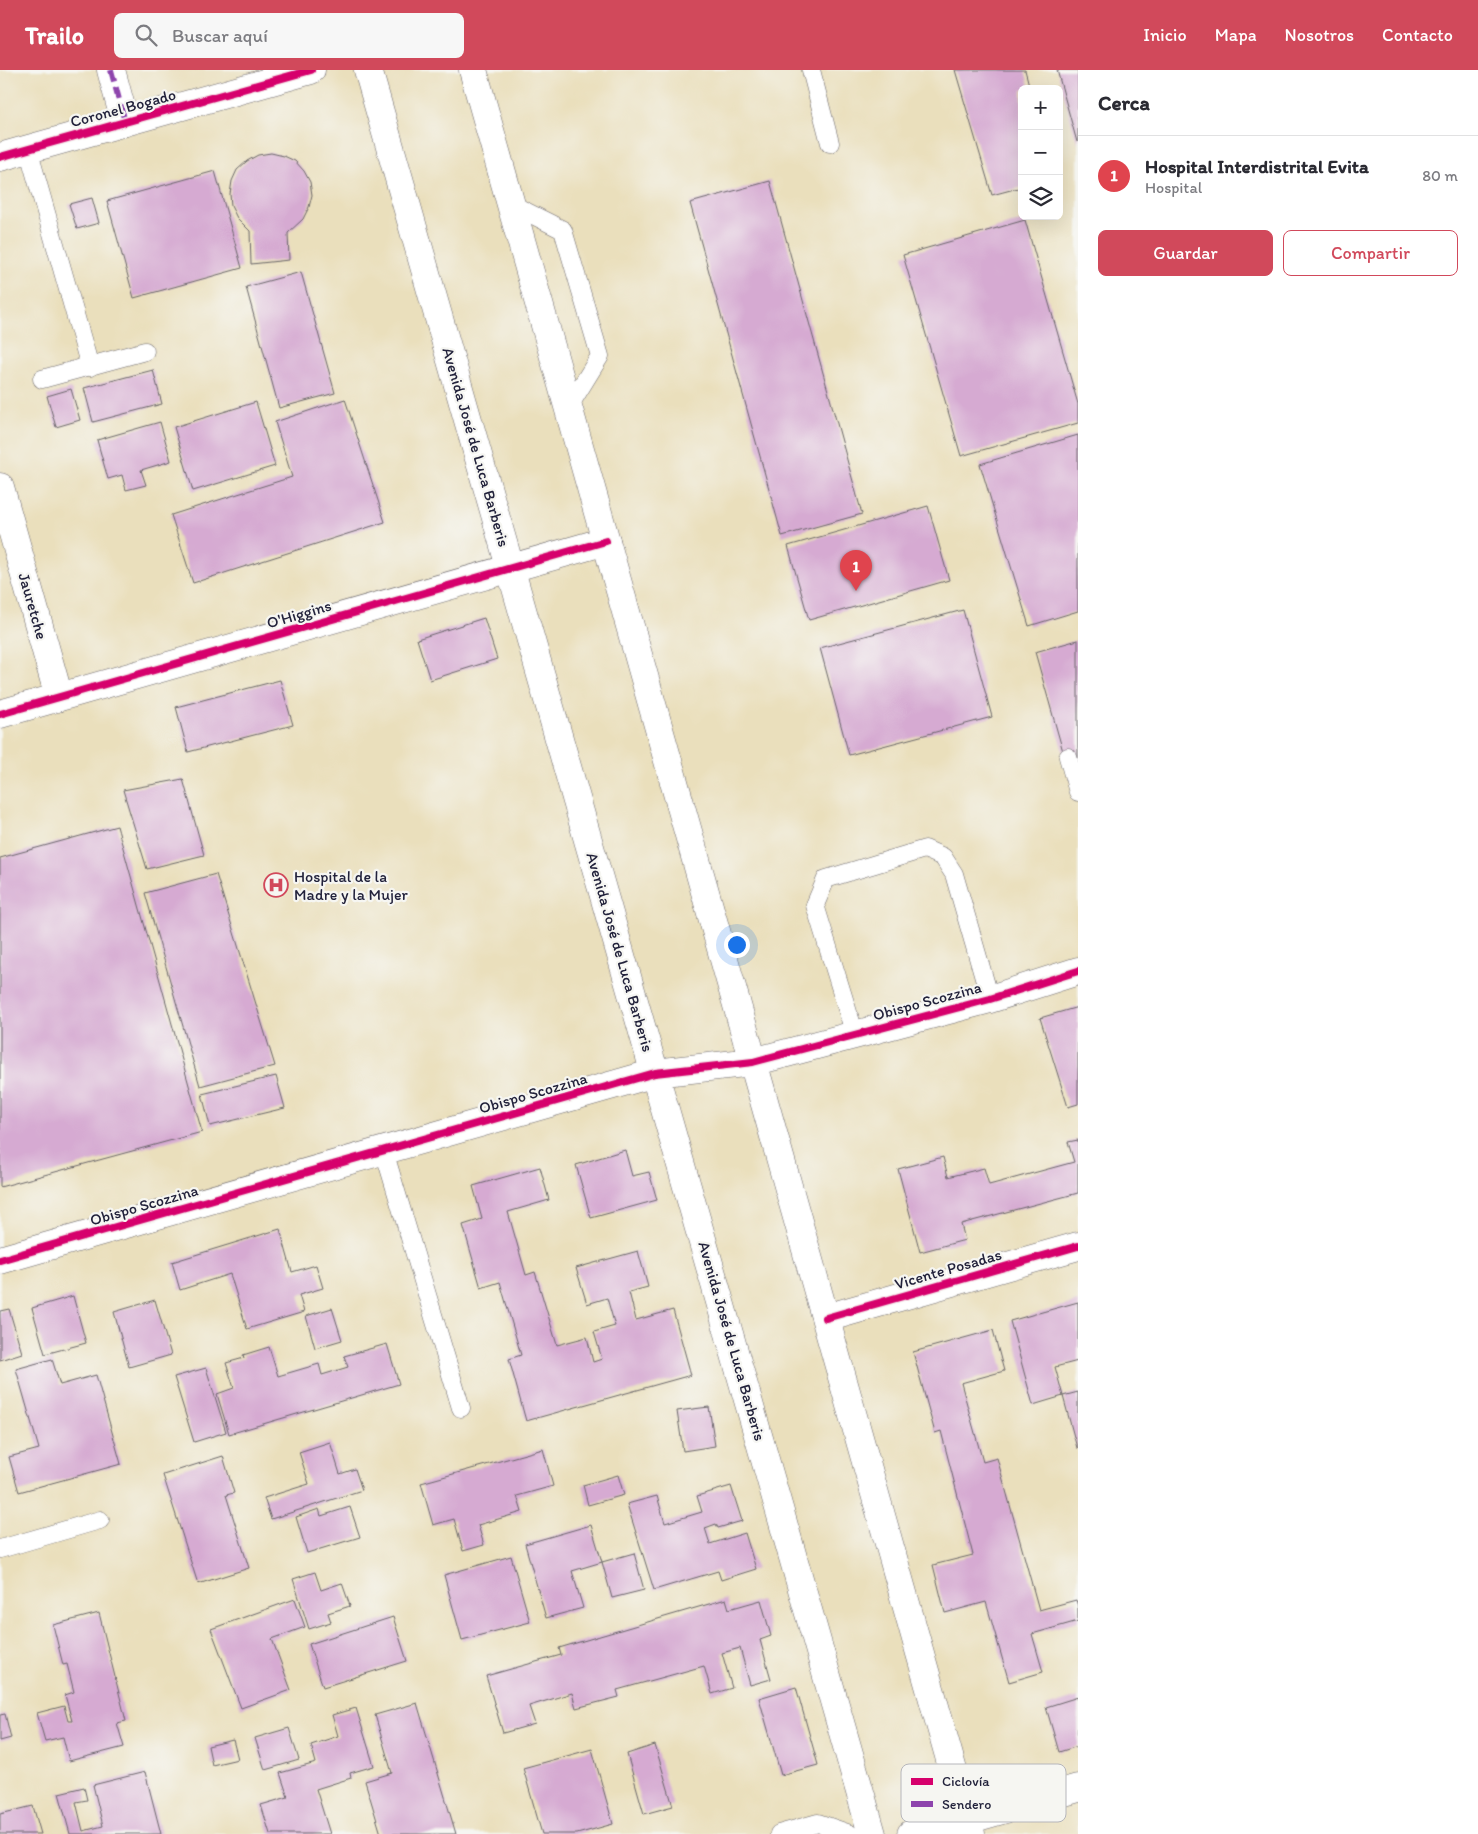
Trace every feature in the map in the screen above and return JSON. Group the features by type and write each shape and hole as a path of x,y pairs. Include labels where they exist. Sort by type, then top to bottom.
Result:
{"main road":[{"path":"111,70 125,122"},
{"name":"Coronel Bogado","path":"0,157 311,70"},
{"name":"Avenida José de Luca Barberis","path":"368,70 872,1834"},
{"path":"473,70 951,1764"},
{"name":"Jauretche","path":"0,487 59,697"},
{"name":"O'Higgins","path":"0,714 606,542"},
{"name":"Obispo Scozzina","path":"0,1260 655,1073 753,1062 990,999 1078,971"},
{"name":"Vicente Posadas","path":"826,1318 1078,1246"},
{"path":"1066,1792 1078,1788"},
{"path":"911,1834 969,1827 983,1822"}],"lane":[{"path":"811,70 830,142"},
{"path":"28,149 90,367"},
{"path":"511,204 563,230 600,356 568,408"},
{"path":"42,379 145,351"},
{"path":"1068,757 1078,792"},
{"path":"855,1035 815,905 826,880 925,849 944,857 954,874 990,999"},
{"path":"384,1151 461,1408"},
{"path":"0,1549 100,1520"},
{"path":"779,1834 818,1823 850,1834"}],"building":[{"path":"955,70 1025,70 1029,85 1018,85 1018,188 992,195"},
{"path":"1057,70 1078,70 1078,142 1063,92 1063,85 1061,85"},
{"path":"271,153 295,161 304,171 310,182 312,195 303,219 288,233 289,260 251,264 250,231 237,218 231,206 232,181 237,170 247,161 258,155"},
{"path":"215,171 242,268 134,298 107,201"},
{"path":"770,181 862,514 782,536 690,203"},
{"path":"92,198 99,223 77,229 69,204"},
{"path":"1025,220 1078,404 1078,423 961,456 903,255"},
{"path":"301,272 335,393 279,408 246,287"},
{"path":"153,370 162,404 93,422 84,388"},
{"path":"71,389 80,420 56,427 47,396"},
{"path":"345,399 385,522 193,583 171,515 292,477 275,422"},
{"path":"256,402 275,466 193,491 174,427"},
{"path":"160,422 171,461 141,470 146,485 126,490 122,475 108,479 97,440"},
{"path":"1078,435 1078,611 1029,626 980,464"},
{"path":"928,506 949,580 809,620 788,546"},
{"path":"963,610 992,717 849,755 820,648"},
{"path":"484,618 497,659 430,680 417,639"},
{"path":"1078,640 1078,778 1071,780 1035,652"},
{"path":"280,680 293,725 188,752 176,707"},
{"path":"183,779 204,855 147,869 123,790"},
{"path":"117,826 202,1132 0,1187 0,858"},
{"path":"216,874 275,1066 200,1086 145,893"},
{"path":"1078,1007 1078,1104 1068,1107 1040,1018"},
{"path":"276,1076 285,1108 210,1126 202,1094"},
{"path":"1078,1140 1078,1193 961,1224 965,1240 920,1252 898,1169 943,1157 948,1177 984,1168 989,1185 1074,1162 1068,1142"},
{"path":"625,1150 632,1176 649,1172 657,1200 591,1218 576,1165"},
{"path":"540,1167 549,1200 508,1212 526,1275 535,1272 557,1345 587,1337 593,1362 602,1359 594,1332 615,1326 607,1298 587,1304 576,1268 638,1251 648,1287 629,1292 636,1320 673,1310 691,1375 526,1421 509,1359 521,1355 500,1282 481,1288 463,1225 482,1219 473,1186"},
{"path":"280,1229 292,1272 316,1265 323,1288 299,1295 304,1312 247,1329 230,1274 180,1290 172,1262"},
{"path":"73,1296 86,1343 45,1354 32,1308"},
{"path":"155,1300 171,1355 129,1367 114,1312"},
{"path":"1078,1302 1078,1361 1055,1367 1063,1396 1033,1405 1010,1321"},
{"path":"332,1308 342,1340 315,1348 306,1316"},
{"path":"9,1309 22,1353 0,1360 0,1311"},
{"path":"993,1330 1004,1371 961,1383 983,1462 997,1458 1039,1610 1076,1600 1078,1606 1078,1621 1032,1634 1043,1672 1009,1682 986,1602 945,1613 933,1565 973,1555 941,1431 935,1433 913,1352"},
{"path":"387,1344 399,1384 229,1434 217,1394 234,1388 226,1363 244,1358 243,1355 269,1347 278,1376 319,1364 322,1375 348,1367 344,1356"},
{"path":"52,1359 60,1385 96,1375 121,1464 19,1492 9,1457 39,1449 16,1369"},
{"path":"206,1368 226,1432 194,1442 174,1377"},
{"path":"1078,1392 1078,1448 1077,1448 1063,1396"},
{"path":"709,1407 715,1446 683,1451 677,1411"},
{"path":"330,1442 340,1474 355,1469 362,1490 271,1519 264,1498 309,1484 299,1452"},
{"path":"543,1449 553,1486 517,1496 522,1512 478,1525 484,1545 463,1551 454,1519 433,1525 421,1483"},
{"path":"223,1456 234,1493 226,1495 249,1568 198,1584 163,1475"},
{"path":"618,1475 624,1495 588,1505 583,1485"},
{"path":"731,1486 742,1521 718,1528 716,1524 705,1528 710,1544 745,1533 756,1569 721,1580 718,1571 654,1590 627,1504 657,1496 665,1523 702,1512 697,1496"},
{"path":"350,1507 360,1537 307,1553 296,1517 319,1509 321,1516"},
{"path":"591,1525 602,1562 572,1571 583,1608 546,1618 525,1544"},
{"path":"634,1553 644,1590 612,1598 602,1562"},
{"path":"511,1556 530,1622 462,1640 444,1575"},
{"path":"315,1572 321,1590 342,1583 350,1606 328,1613 331,1622 309,1629 293,1579"},
{"path":"295,1599 305,1627 272,1639 291,1690 241,1708 211,1629"},
{"path":"726,1599 729,1609 761,1600 771,1636 760,1640 771,1679 750,1685 740,1648 722,1653 732,1688 712,1694 704,1666 617,1690 619,1697 576,1708 572,1693 529,1706 535,1724 503,1733 486,1676 561,1655 559,1648"},
{"path":"99,1613 126,1721 117,1723 124,1747 69,1761 63,1737 45,1741 37,1713 64,1706 68,1721 72,1721 65,1695 74,1692 67,1664 63,1665 53,1625"},
{"path":"393,1617 407,1661 323,1687 309,1644"},
{"path":"796,1687 818,1765 781,1775 759,1698"},
{"path":"1078,1697 1078,1746 1059,1752 1046,1707"},
{"path":"417,1703 456,1834 381,1834 365,1781 392,1773 375,1715"},
{"path":"356,1708 374,1766 350,1773 351,1778 316,1789 330,1834 270,1834 261,1805 288,1797 280,1773 316,1763 311,1745 338,1736 332,1715"},
{"path":"5,1714 11,1738 0,1741 0,1715"},
{"path":"289,1728 299,1760 265,1770 255,1738"},
{"path":"233,1740 238,1759 212,1765 208,1746"},
{"path":"655,1745 673,1806 644,1814 627,1754"},
{"path":"592,1749 613,1824 577,1834 542,1834 523,1768"},
{"path":"145,1772 161,1834 70,1834 59,1793 84,1787 87,1800 76,1802 83,1831 103,1826 93,1785"},
{"path":"33,1806 41,1834 0,1834 0,1814"}],"marked path":[{"path":"111,70 125,122"}],"cycle path":[{"path":"0,157 311,70"},
{"path":"0,714 606,541"},
{"path":"0,1260 655,1073 753,1062 990,999 1078,971"},
{"path":"826,1318 1078,1246"}],"place":[{"name":"Hospital Interdistrital Evita","path":"856,591"},
{"name":"Hospital de la Madre y la Mujer","path":"276,885"}]}
